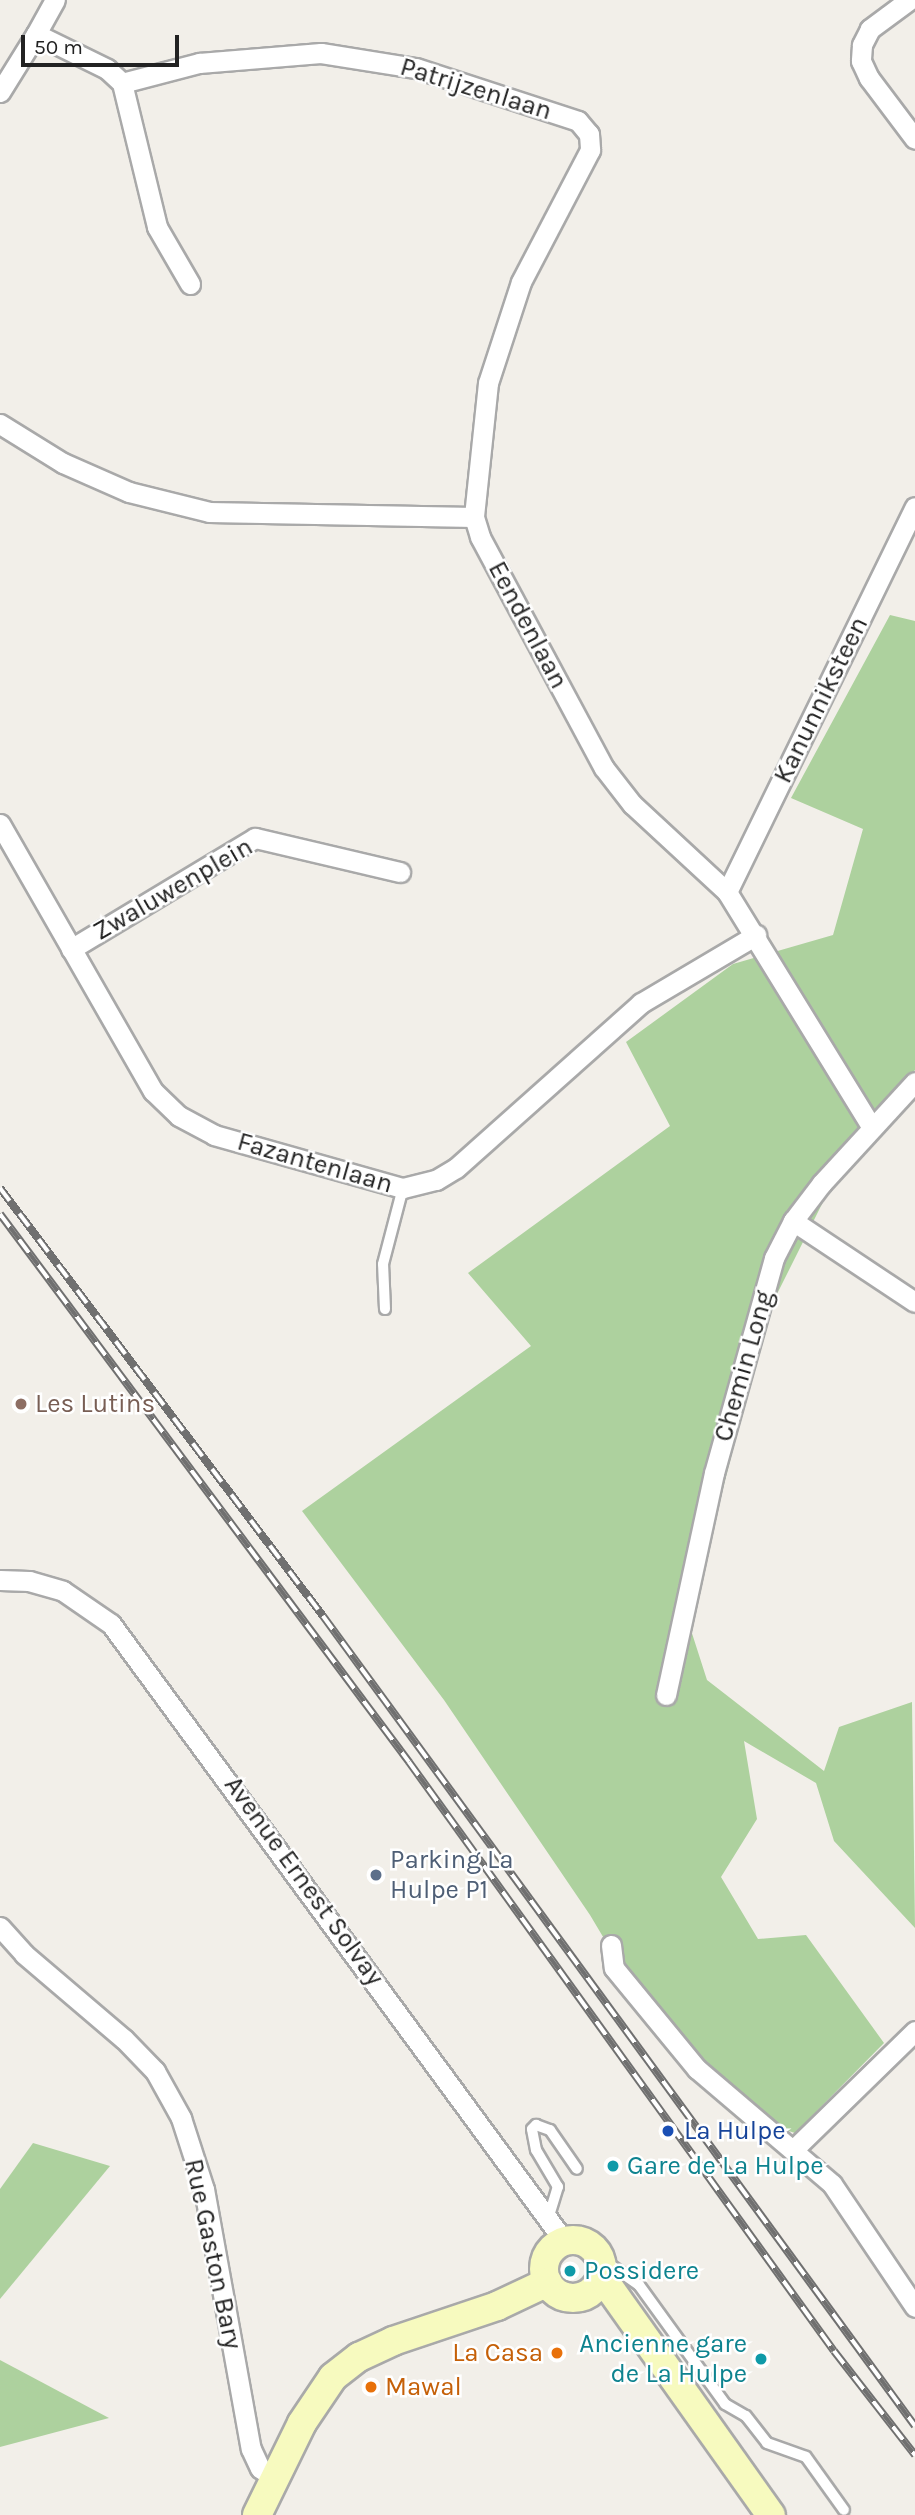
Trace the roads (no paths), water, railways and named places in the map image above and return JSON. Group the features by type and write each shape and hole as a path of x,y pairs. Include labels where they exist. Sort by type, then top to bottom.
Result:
{"main road":[{"path":"595,2276 559,2294 548,2282 549,2253 556,2230 585,2242 595,2276 630,2319 715,2412 771,2515"},
{"path":"257,2515 317,2396 359,2357 497,2306 548,2282"}],"street":[{"path":"0,92 55,0"},
{"path":"909,0 870,29 862,45 862,61 869,78 915,139"},
{"path":"36,34 107,69 122,83 157,227 190,284"},
{"name":"Patrijzenlaan","path":"122,83 155,71 281,53 361,56 523,100 578,121 589,134 590,150 521,282 503,332 488,383 474,517"},
{"path":"0,424 63,463 129,492 209,512 474,517"},
{"name":"Kanunniksteen","path":"727,892 915,508"},
{"name":"Eendenlaan","path":"474,517 480,537 604,768 661,834 727,892 756,935 872,1128"},
{"name":"Fazantenlaan","path":"0,824 152,1091 178,1116 214,1135 404,1188 436,1180 456,1168 641,1003 756,935"},
{"name":"Zwaluwenplein","path":"71,949 255,838 400,872"},
{"name":"Chemin Long","path":"666,1695 714,1473 774,1258 793,1221 915,1082"},
{"path":"793,1221 915,1303"},
{"name":"Avenue Ernest Solvay","path":"0,1580 29,1581 63,1591 111,1623 556,2230"},
{"name":"Rue Gaston Bary","path":"0,1927 147,2063 181,2118 204,2189 251,2449 260,2468 275,2479"},
{"path":"611,1945 614,1968 697,2069 832,2184 915,2307"},
{"path":"794,2149 915,2031"}],"lane":[{"path":"385,1309 383,1264 404,1188"},
{"path":"556,2230 558,2186 536,2150 531,2129 536,2124 550,2130 577,2169"},
{"path":"595,2276 639,2285 715,2412 746,2416 767,2443 806,2457 844,2510"}],"railway":[{"path":"0,1188 323,1616 915,2426"},
{"path":"0,1214 409,1762 834,2351 915,2455"}],"place":[{"name":"Les Lutins","path":"21,1404"},
{"name":"Parking La Hulpe P1","path":"376,1875"},
{"name":"La Hulpe","path":"668,2131"},
{"name":"Gare de La Hulpe","path":"613,2166"},
{"name":"Possidere","path":"570,2271"},
{"name":"La Casa","path":"557,2353"},
{"name":"Ancienne gare de La Hulpe","path":"761,2359"},
{"name":"Mawal","path":"371,2387"}]}
